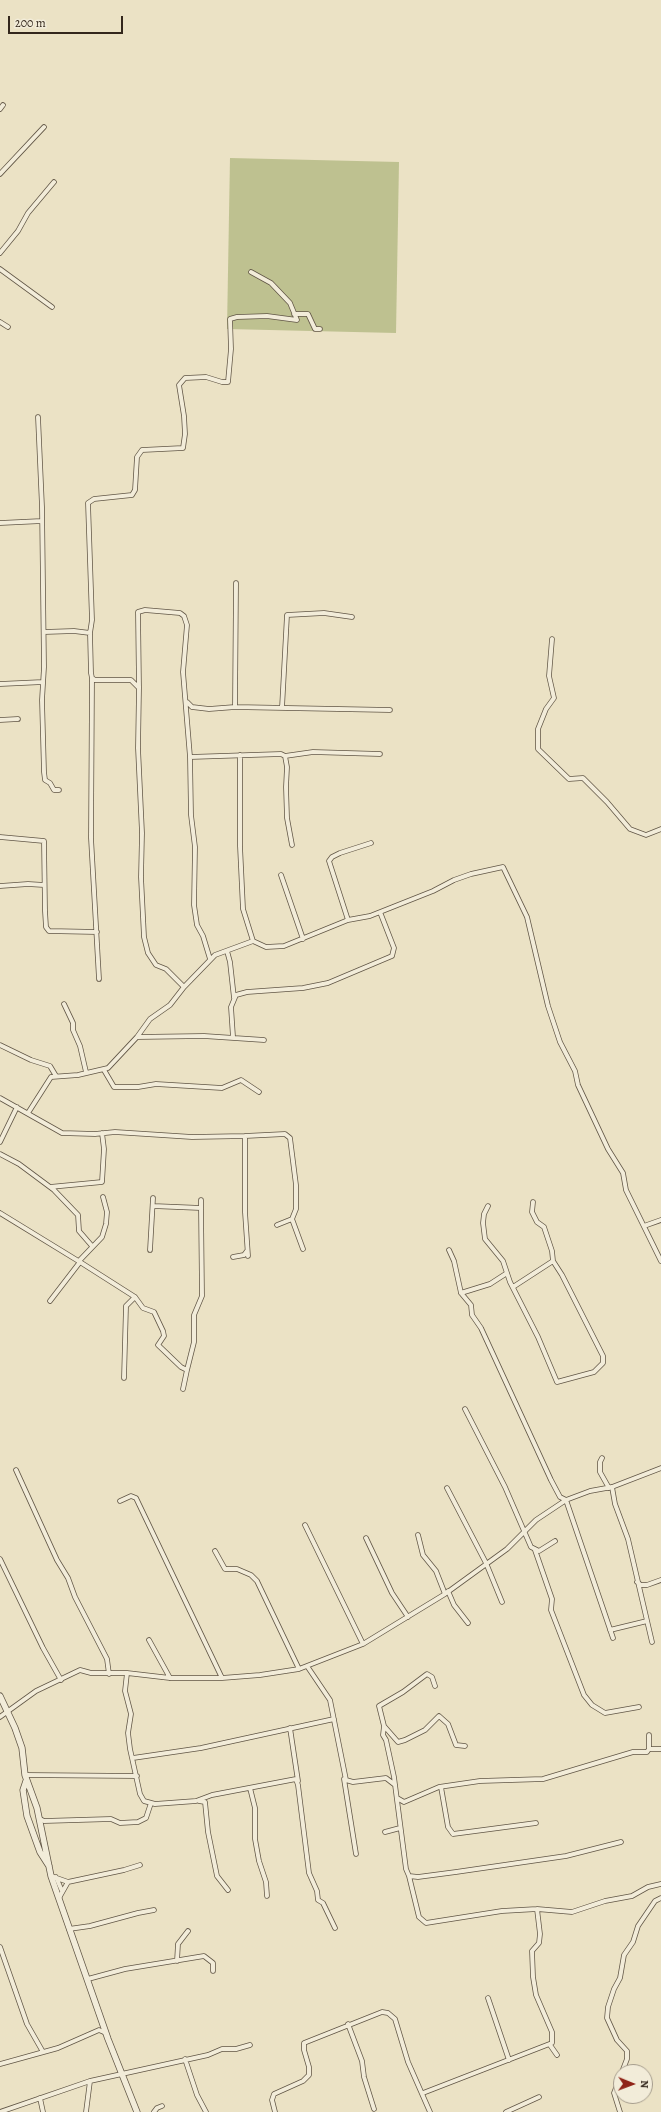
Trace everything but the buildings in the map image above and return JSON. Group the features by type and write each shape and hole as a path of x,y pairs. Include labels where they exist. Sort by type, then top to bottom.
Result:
{"street":[{"path":"0,174 44,127"},
{"path":"0,253 18,231 28,213 54,182"},
{"path":"0,269 52,307"},
{"path":"99,979 91,838 92,678 90,633 92,620 89,542 90,500 132,495 135,490 137,457 142,450 183,448 185,434 180,385 185,378 206,377 222,382 228,382 231,349 230,319 237,317 267,316 296,321 297,319 290,303 271,283 251,272"},
{"path":"294,314 308,314 315,329 320,329"},
{"path":"0,322 8,327"},
{"path":"38,417 44,632 44,778 54,790 59,790"},
{"path":"0,523 42,521"},
{"path":"235,707 236,583"},
{"path":"184,987 166,969 156,965 148,953 144,937 141,877 142,833 138,748 138,612 145,610 180,613 184,616 187,625 184,672 190,757 191,815 195,856 194,905 197,925 204,936 210,959"},
{"path":"282,708 287,615 324,613 352,617"},
{"path":"44,632 74,631 90,633"},
{"path":"552,639 549,676 554,698 546,709 538,729 538,749 569,779 583,778 607,802 630,829 646,835 661,829"},
{"path":"92,678 101,682 131,680 139,688"},
{"path":"0,684 43,682"},
{"path":"186,702 192,707 390,710"},
{"path":"0,720 18,719"},
{"path":"190,757 281,754 285,756 313,752 380,754"},
{"path":"240,755 240,846 243,909 253,941"},
{"path":"285,756 287,767 287,818 292,845"},
{"path":"0,837 44,841 44,885 46,927 48,931 97,932"},
{"path":"348,920 330,862 332,858 340,853 371,842"},
{"path":"28,1112 35,1104 47,1080 56,1076 78,1075 86,1072 104,1070 137,1037 150,1019 170,1005 184,987 210,959 238,945 253,941 266,947 278,947 303,939 348,920 370,916 433,891 465,876 503,867 527,917 548,1006 560,1042 600,1133 623,1172 626,1190 661,1261"},
{"path":"281,875 290,905 303,939"},
{"path":"0,886 28,884 44,885"},
{"path":"234,998 236,995 247,992 297,989 328,983 392,956 394,948 380,912"},
{"path":"227,951 230,962 234,998 231,1007 233,1037"},
{"path":"64,1004 73,1023 73,1030 80,1046 86,1072"},
{"path":"137,1037 233,1037 264,1040"},
{"path":"0,1045 31,1060 50,1066 56,1076"},
{"path":"104,1070 114,1087 138,1087 156,1084 222,1088 241,1080 259,1092"},
{"path":"0,1098 28,1112 62,1133 115,1132 192,1137 285,1134 290,1138 296,1203 296,1209 292,1219 303,1249"},
{"path":"0,1142 17,1107"},
{"path":"50,1187 102,1182 104,1149 102,1133"},
{"path":"233,1257 247,1253 245,1212 245,1136"},
{"path":"0,1154 19,1164 45,1181 78,1215 79,1231 92,1246"},
{"path":"50,1302 92,1246 102,1237 106,1224 107,1212 103,1197"},
{"path":"150,1250 153,1198"},
{"path":"183,1389 194,1342 194,1315 202,1296 201,1200"},
{"path":"488,1206 484,1214 483,1223 485,1239 503,1261 513,1287 538,1336 557,1382 594,1372 603,1363 603,1356 553,1261 544,1227 537,1222 532,1212 533,1202"},
{"path":"153,1206 201,1208"},
{"path":"0,1213 80,1261 136,1297 143,1308 154,1312 164,1336 158,1345 181,1367 187,1370"},
{"path":"277,1224 292,1219"},
{"path":"644,1226 661,1220"},
{"path":"449,1250 454,1261 461,1293 471,1305 472,1315 481,1328 551,1480 560,1497 566,1500 584,1550 589,1574 613,1638"},
{"path":"513,1287 553,1261"},
{"path":"461,1293 490,1284 507,1273"},
{"path":"124,1378 126,1306 136,1297"},
{"path":"465,1409 524,1531 535,1550 552,1599 552,1610 584,1696 592,1705 605,1712 640,1707"},
{"path":"602,1458 600,1462 600,1472 611,1487 615,1504 628,1540 652,1642"},
{"path":"0,1717 36,1691 80,1670 92,1673 127,1673 170,1678 222,1678 260,1675 300,1669 363,1644 408,1617 507,1549 536,1520 566,1500 590,1491 611,1487 661,1468"},
{"path":"16,1470 57,1560 68,1578 75,1598 107,1658 109,1674"},
{"path":"447,1488 486,1563 502,1602"},
{"path":"120,1501 131,1496 136,1498 222,1678"},
{"path":"305,1525 363,1644"},
{"path":"418,1535 423,1555 436,1571 446,1592 468,1623"},
{"path":"366,1538 384,1579 408,1617"},
{"path":"535,1550 539,1551 555,1541"},
{"path":"215,1551 225,1569 237,1569 251,1575 256,1581 300,1669"},
{"path":"0,1559 43,1648 61,1680"},
{"path":"637,1581 641,1585 647,1585 661,1580"},
{"path":"610,1630 647,1621"},
{"path":"149,1640 170,1678"},
{"path":"307,1666 330,1700 340,1746 356,1854"},
{"path":"127,1673 125,1691 131,1714 128,1733 142,1798 144,1801 151,1804 196,1801 205,1802 215,1870 219,1880 228,1890"},
{"path":"435,1686 432,1678 427,1674 403,1692 378,1706 384,1726 383,1735 386,1740 395,1785 406,1869 419,1917 426,1923 502,1911 537,1909 572,1912 604,1901 632,1896 648,1887 661,1884"},
{"path":"0,1696 15,1728 22,1748 26,1778 42,1821 50,1867 59,1898 88,1979 91,1992 137,2112"},
{"path":"384,1726 398,1742 425,1730 439,1716 448,1724 456,1745 465,1746"},
{"path":"133,1758 201,1748 334,1718"},
{"path":"290,1728 309,1873 317,1891 318,1900 323,1903 335,1928"},
{"path":"649,1735 649,1749"},
{"path":"397,1798 404,1802 441,1787 509,1779 542,1778 633,1752 647,1752 649,1749 661,1749"},
{"path":"26,1778 137,1776"},
{"path":"344,1777 348,1782 386,1778 395,1785"},
{"path":"26,1778 23,1790 27,1816 40,1852 50,1867"},
{"path":"196,1801 212,1795 294,1778 298,1781"},
{"path":"441,1787 448,1827 453,1834 536,1823"},
{"path":"250,1788 255,1812 255,1839 259,1861 266,1882 267,1896"},
{"path":"42,1821 111,1819 120,1823 138,1822 146,1818 151,1804"},
{"path":"385,1832 400,1828"},
{"path":"409,1876 418,1877 451,1873 566,1856 621,1842"},
{"path":"53,1877 68,1882 140,1865"},
{"path":"53,1877 62,1891"},
{"path":"59,1898 68,1882"},
{"path":"625,2064 627,2051 617,2040 607,2018 608,2007 614,1989 620,1978 624,1955 633,1942 638,1926 655,1901 661,1898"},
{"path":"423,2093 550,2045 553,2040 552,2032 536,1995 533,1977 532,1951 539,1942 540,1934 537,1909"},
{"path":"69,1928 90,1926 154,1910"},
{"path":"177,1961 178,1944 188,1931"},
{"path":"0,1947 27,2024 43,2052"},
{"path":"88,1979 125,1969 206,1957 213,1963 213,1971"},
{"path":"488,1998 509,2060"},
{"path":"275,2112 272,2100 274,2094 303,2081 309,2075 309,2067 304,2050 304,2043 339,2030 348,2024 382,2012 394,2017 408,2062 423,2093 430,2112"},
{"path":"100,2030 101,2018"},
{"path":"348,2024 362,2061 364,2077 374,2109"},
{"path":"0,2064 58,2048 100,2030 106,2033"},
{"path":"0,2112 90,2081 250,2045"},
{"path":"550,2045 556,2055"},
{"path":"185,2059 197,2095 206,2112"},
{"path":"86,2112 90,2081"},
{"path":"506,2112 539,2097"},
{"path":"40,2098 43,2112"},
{"path":"154,2112 157,2108 162,2106"}],"green space":[{"path":"230,158 399,162 396,333 227,329"}]}
